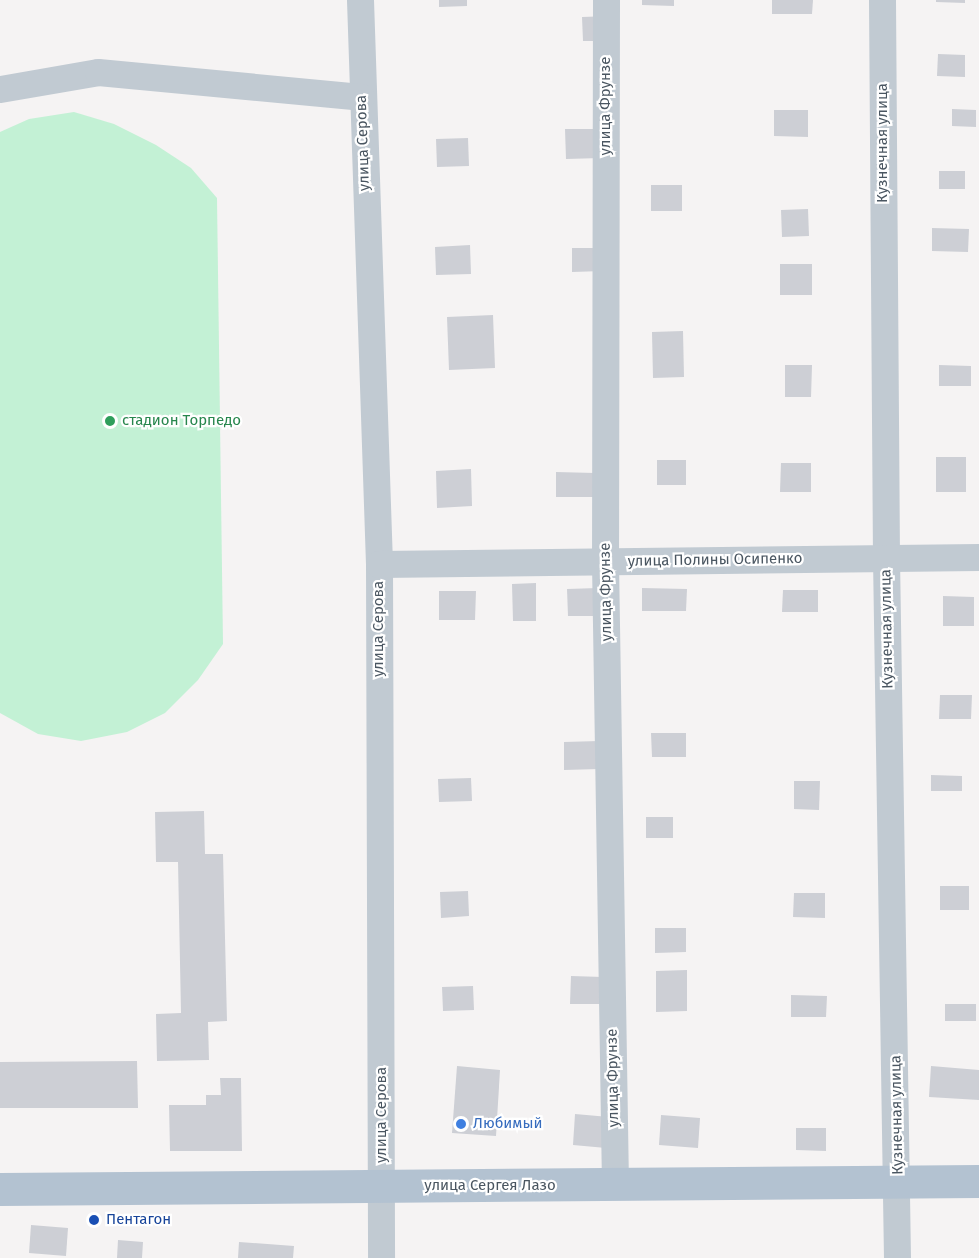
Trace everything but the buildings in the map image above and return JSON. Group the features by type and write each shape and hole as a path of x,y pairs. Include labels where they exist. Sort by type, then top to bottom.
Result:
{"main road":[{"name":"улица Сергея Лазо","path":"0,1189 979,1181"}],"street":[{"name":"улица Серова","path":"360,0 361,97 379,564 381,1258"},
{"name":"улица Фрунзе","path":"606,0 605,562 615,1185"},
{"name":"Кузнечная улица","path":"882,0 886,558 898,1182 897,1258"},
{"path":"0,89 98,72 361,97"},
{"name":"улица Полины Осипенко","path":"379,564 979,557"}],"green space":[{"name":"стадион Торпедо","path":"74,112 114,124 156,145 191,168 217,198 223,644 198,680 165,713 127,732 81,741 38,734 0,713 0,132 29,119"}],"place":[{"name":"стадион Торпедо","path":"110,421"},
{"name":"Любимый","path":"461,1124"},
{"name":"Пентагон","path":"94,1220"}]}
